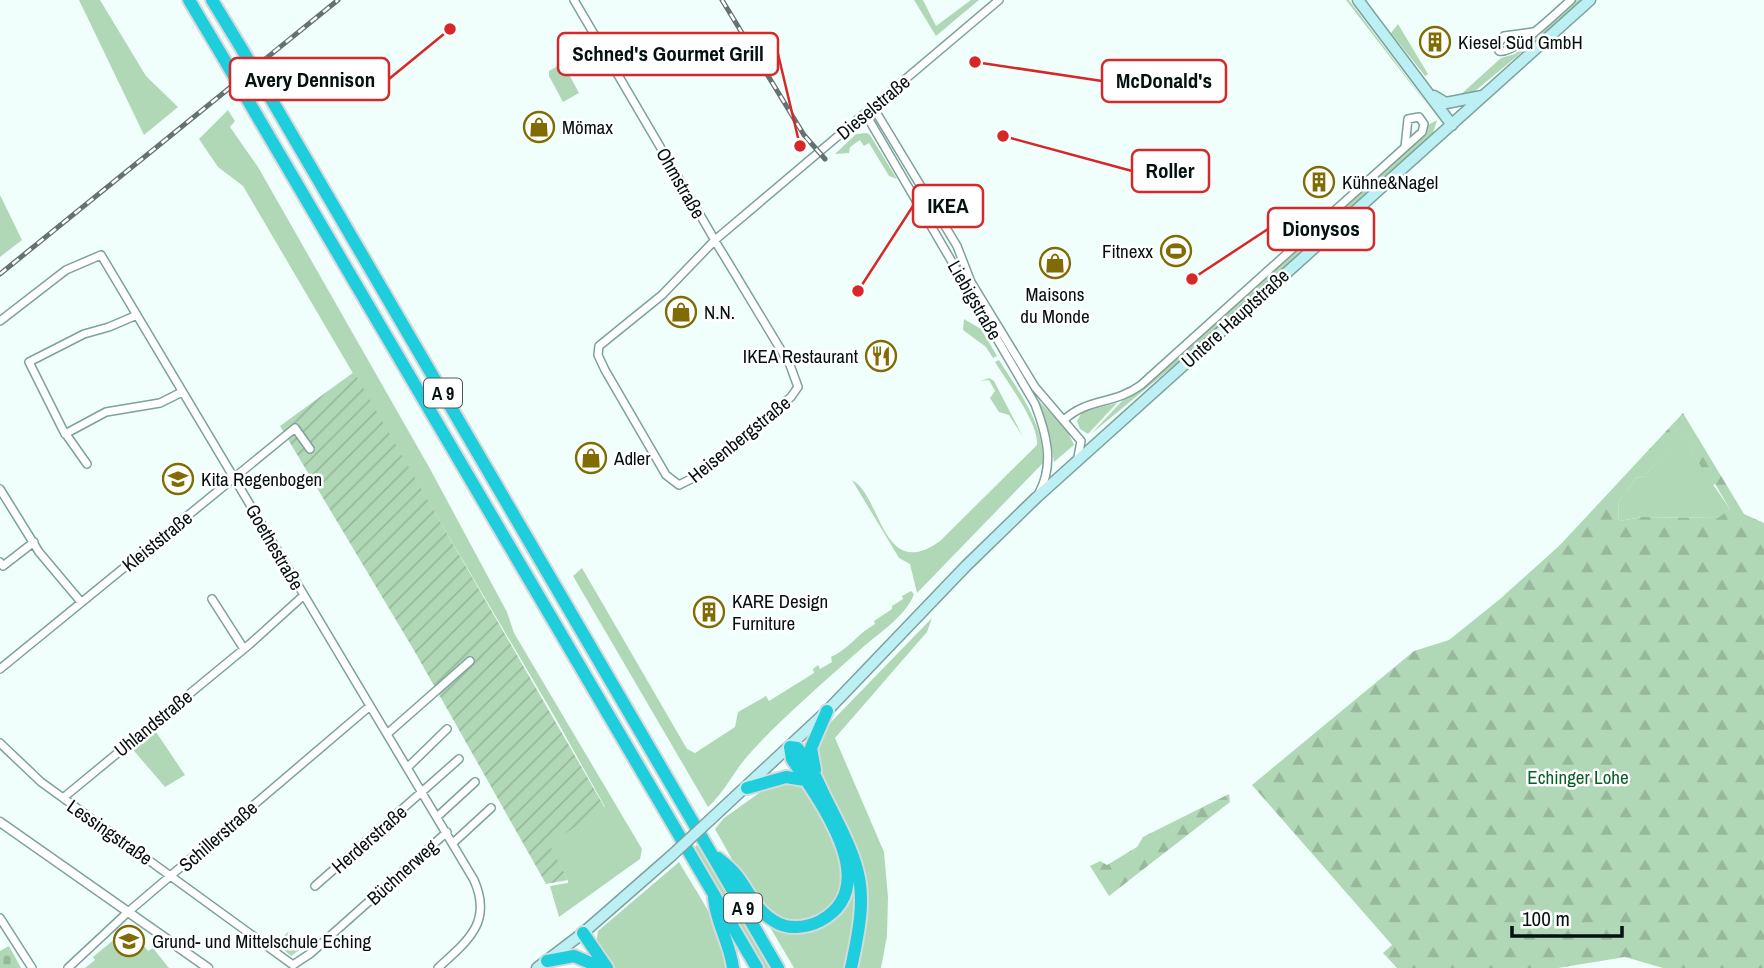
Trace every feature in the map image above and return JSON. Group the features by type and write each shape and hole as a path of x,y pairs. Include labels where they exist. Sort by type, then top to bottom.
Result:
{"highway":[{"name":"A 9","path":"189,0 757,968"},
{"name":"A 9","path":"212,0 778,968"},
{"path":"707,848 737,874 756,905 775,923 799,927 824,919 842,900 848,883 848,867 833,826 811,780 811,748 827,711"},
{"path":"790,747 792,759 811,780 850,848 860,875 862,913 851,968"},
{"path":"747,788 786,777 811,780"},
{"path":"714,895 716,920 727,941 733,968"},
{"path":"581,935 578,944 588,960"},
{"path":"581,935 604,968"},
{"path":"542,964 574,956 604,968"}],"main road":[{"name":"Untere Hauptstraße","path":"581,935 790,747 1036,498 1590,0"},
{"path":"1363,2 1452,125"},
{"path":"1429,93 1446,103 1483,96"},
{"path":"542,964 581,935"}],"street":[{"name":"Ohmstraße","path":"574,0 790,365"},
{"name":"Dieselstraße","path":"715,240 999,0"},
{"path":"1533,32 1504,36 1497,45 1499,51 1511,51 1571,0"},
{"name":"Liebigstraße","path":"873,107 957,246 961,263 1012,350 1041,396 1082,441"},
{"name":"Liebigstraße","path":"865,113 1035,404 1048,454 1047,472 1036,498"},
{"path":"1064,420 1077,408 1112,401 1141,385 1405,147"},
{"name":"Heisenbergstraße","path":"715,240 662,295 597,351 604,370 670,479 679,485 691,479 792,397 798,387 790,365"},
{"name":"Goethestraße","path":"0,321 66,270 102,255 303,596 424,792 481,896 481,916 468,939 438,968"},
{"path":"87,464 65,434 29,362 84,334 137,315"},
{"path":"65,434 106,412 160,403 182,392"},
{"name":"Kleiststraße","path":"0,669 295,428 310,449"},
{"path":"1074,464 1080,454 1082,441 1104,436"},
{"path":"0,489 34,542 81,602"},
{"path":"0,562 4,566 34,542"},
{"name":"Uhlandstraße","path":"63,798 244,649 303,596"},
{"path":"212,599 244,649"},
{"path":"387,734 470,661"},
{"name":"Schillerstraße","path":"68,968 128,912 370,706"},
{"path":"408,766 447,729"},
{"name":"Lessingstraße","path":"0,743 63,798 293,965"},
{"path":"424,792 459,758"},
{"path":"438,816 475,782"},
{"name":"Herderstraße","path":"315,886 424,792"},
{"path":"453,843 491,808"},
{"path":"0,822 208,968"},
{"name":"Büchnerweg","path":"293,965 312,953 447,832"},
{"path":"0,918 32,968"}],"green space":[{"path":"79,0 100,0 146,76 178,107 144,135"},
{"path":"914,0 923,0 936,26 971,0 979,0 936,36"},
{"path":"1346,0 1349,0 1435,115"},
{"path":"1577,0 1585,0 1469,96 1459,96 1501,58 1515,54"},
{"path":"1398,24 1428,74 1425,76 1391,33"},
{"path":"563,63 579,93 563,102 549,71"},
{"path":"228,110 235,121 230,127 258,167 429,467 507,612 514,633 642,849 640,859 559,917 550,886 568,883 568,880 548,844 605,807 243,186 218,167 199,139"},
{"path":"1437,120 1433,133 1413,154 1183,358 1091,434 1122,401 1142,388 1405,153 1427,133 1428,125"},
{"path":"867,133 897,179 889,176 869,143 864,146 860,140 850,147 849,153 835,154 856,134"},
{"path":"0,195 22,240 0,257"},
{"path":"964,319 981,329 997,356 993,358 986,347 963,330"},
{"path":"999,360 1035,421 1043,463 917,593 910,564 899,558 852,480 862,489 895,544 906,551 921,551 940,541 1037,445 1028,414 995,362"},
{"path":"354,372 605,808 549,844 568,880 546,884 415,652 280,426"},
{"path":"989,378 994,381 1023,437 1009,415 999,412 990,398 995,391 989,380 981,381"},
{"path":"1037,399 1067,430 1074,445 1054,462 1050,436"},
{"path":"1117,403 1088,434 1080,429 1077,421 1082,412"},
{"name":"Echinger Lohe","path":"1683,413 1744,514 1764,523 1764,968 1663,968 1625,957 1558,968 1397,968 1383,953 1392,945 1252,785 1414,651 1449,640 1560,545","holes":["1683,434 1701,467 1693,479 1703,490 1715,484 1730,509 1718,518 1642,517 1619,521 1618,503 1636,478 1644,476"]},
{"path":"1683,433 1701,467 1730,509 1719,518 1642,517 1619,521 1618,503 1636,478 1644,476"},
{"path":"582,568 687,749 695,753 735,727 738,712 766,696 769,701 814,673 813,669 818,665 820,669 832,662 831,657 875,624 874,621 903,599 902,596 911,591 914,594 899,617 764,738 708,807 573,576"},
{"path":"932,618 927,632 835,738 884,852 888,897 887,936 881,968 854,968 866,919 866,889 855,856 822,786 815,748 832,721"},
{"path":"152,726 185,775 165,787 129,745"},
{"path":"776,781 799,783 807,790 838,846 845,873 835,905 815,920 785,922 757,904 715,829 724,818"},
{"path":"1229,794 1230,802 1109,896 1090,866 1100,861 1107,865 1137,847 1143,837"},
{"path":"698,844 771,968 765,968 694,848"},
{"path":"679,862 716,926 728,968 613,968 596,944 598,931"},
{"path":"852,876 858,890 847,968 794,968 767,922 828,920"},
{"name":"Grund- und Mittelschule Eching","path":"129,927 148,951 153,948 169,968 85,968 95,960 93,957"},
{"path":"288,932 302,948 291,956 276,943"},
{"path":"9,946 21,968 0,968 0,951"}],"railway":[{"path":"0,274 338,0"},
{"path":"722,0 804,135 825,159"}],"place":[{"name":"Avery Dennison","path":"450,29"},
{"name":"Kiesel Süd GmbH","path":"1435,42"},
{"name":"McDonald's","path":"975,62"},
{"name":"Mömax","path":"539,127"},
{"name":"Roller","path":"1003,136"},
{"name":"Schned's Gourmet Grill","path":"800,146"},
{"name":"Kühne&Nagel","path":"1319,182"},
{"name":"Fitnexx","path":"1176,251"},
{"name":"Maisons du Monde","path":"1055,263"},
{"name":"Dionysos","path":"1192,279"},
{"name":"IKEA","path":"858,291"},
{"name":"N.N.","path":"681,312"},
{"name":"IKEA Restaurant","path":"881,356"},
{"name":"Adler","path":"591,458"},
{"name":"Kita Regenbogen","path":"178,479"},
{"name":"KARE Design Furniture","path":"709,612"},
{"name":"Grund- und Mittelschule Eching","path":"129,941"}]}
